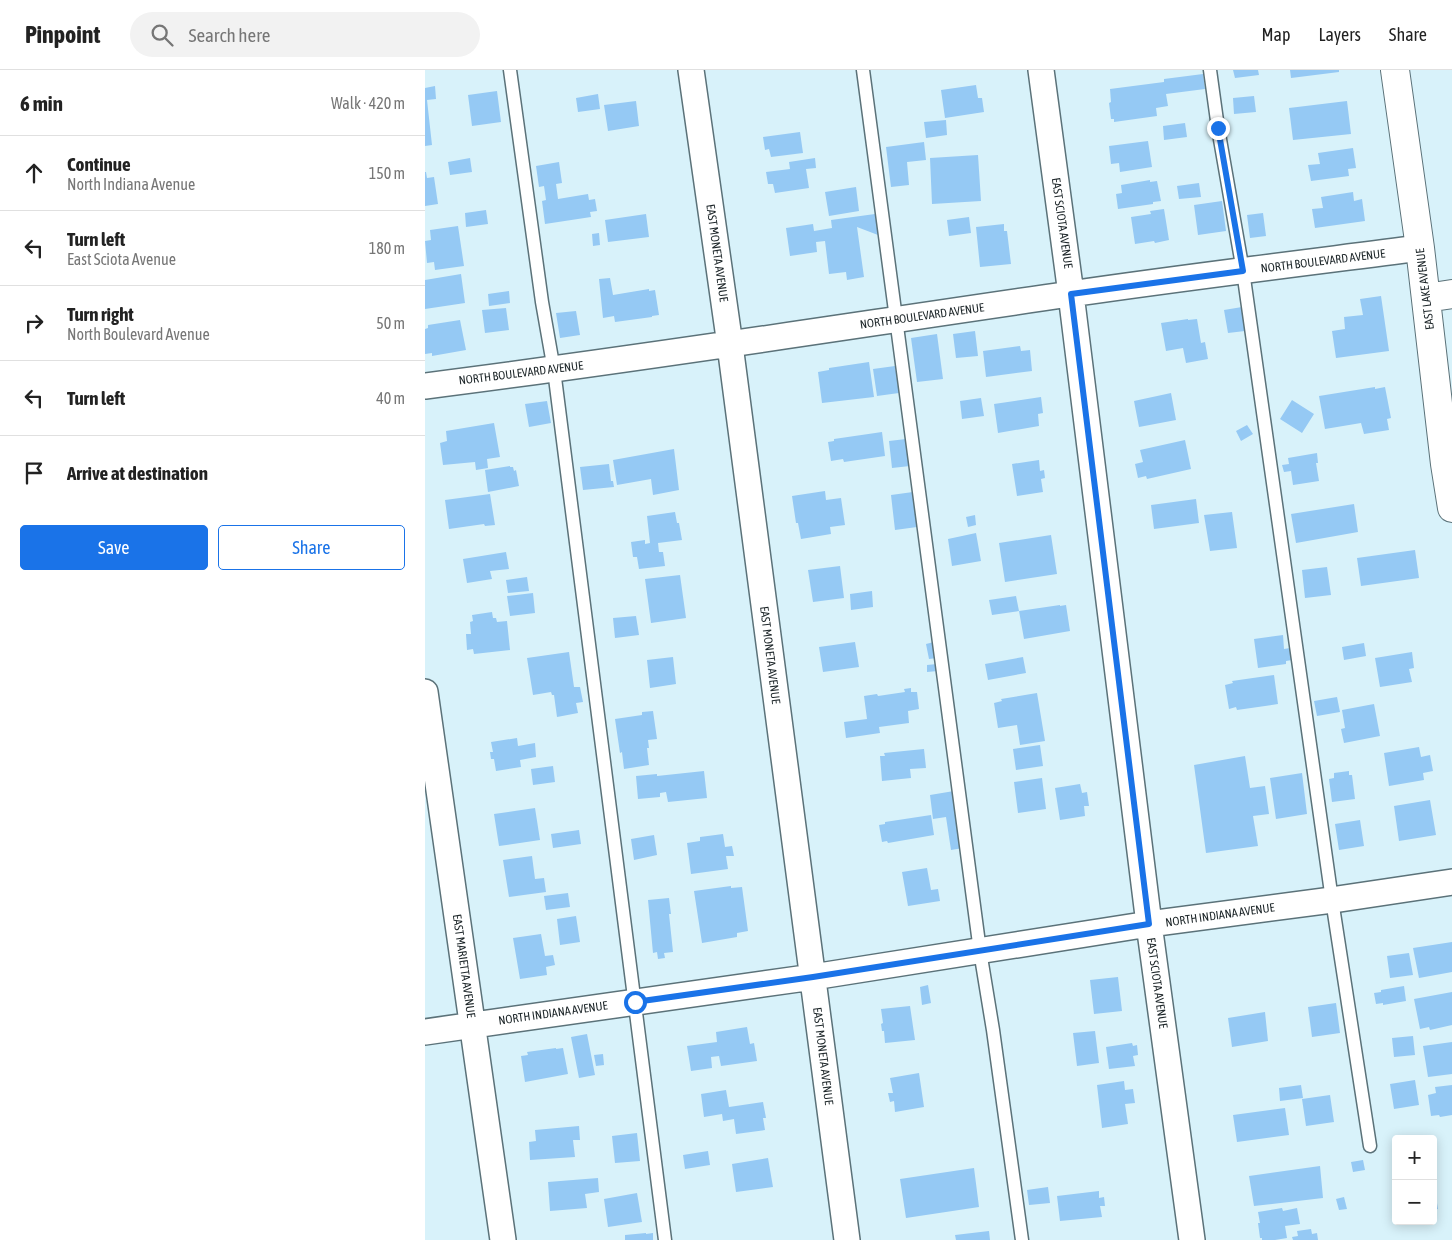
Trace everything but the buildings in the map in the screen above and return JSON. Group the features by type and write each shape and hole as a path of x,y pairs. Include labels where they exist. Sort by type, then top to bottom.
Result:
{"street":[{"name":"EAST MONETA AVENUE","path":"691,70 730,345 847,1240"},
{"name":"EAST SCIOTA AVENUE","path":"1041,70 1071,294 1149,924 1192,1240"},
{"name":"EAST LAKE AVENUE","path":"1395,70 1420,248 1439,296 1452,508"},
{"name":"NORTH BOULEVARD AVENUE","path":"425,386 730,345 1071,294 1420,248"},
{"name":"EAST MARIETTA AVENUE","path":"425,692 503,1240"},
{"name":"NORTH INDIANA AVENUE","path":"425,1032 813,977 1149,924 1452,882"}],"lane":[{"path":"510,70 542,302 554,370 665,1240"},
{"path":"863,70 980,951 993,1030 1022,1240"},
{"path":"1210,70 1218,128 1243,271 1332,900 1370,1146"}],"route":[{"path":"635,1002 813,977 1149,924 1071,294 1243,271 1218,128"}]}
